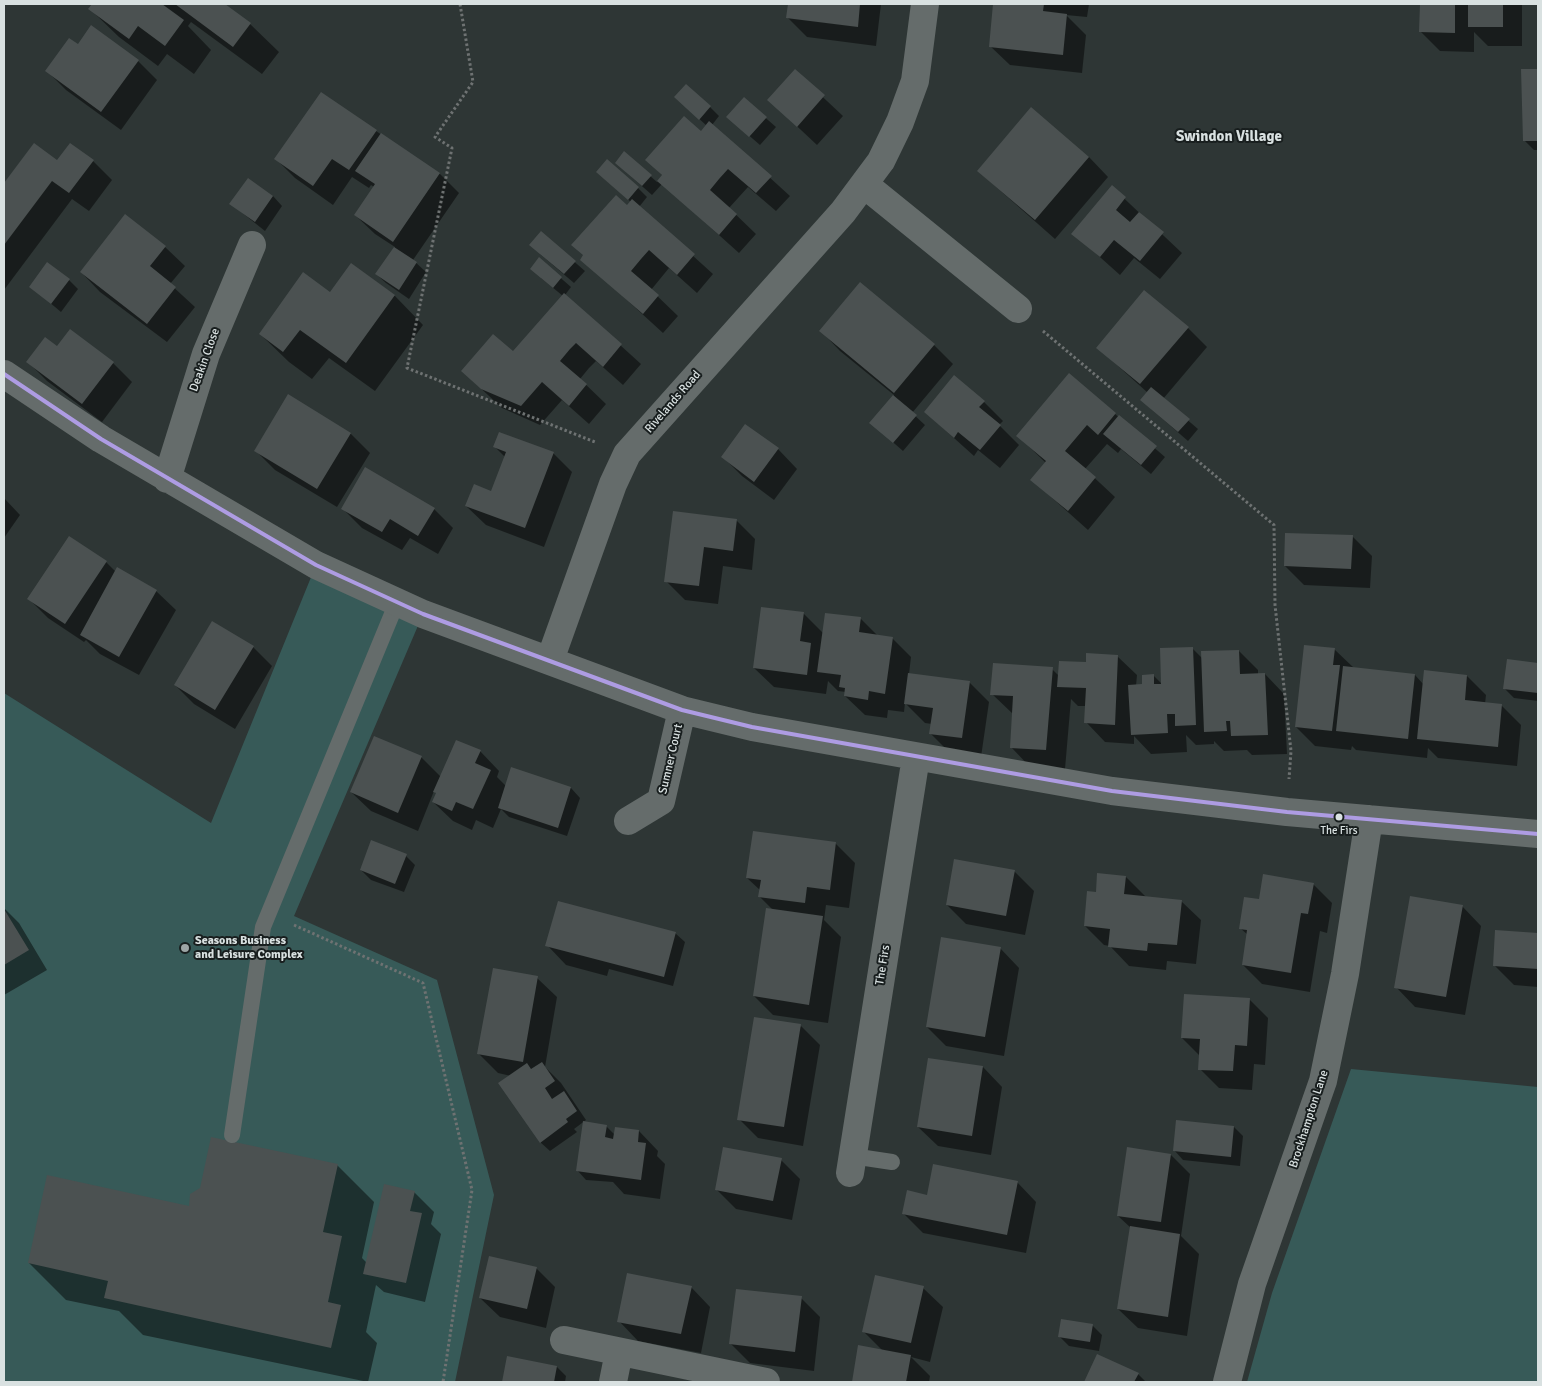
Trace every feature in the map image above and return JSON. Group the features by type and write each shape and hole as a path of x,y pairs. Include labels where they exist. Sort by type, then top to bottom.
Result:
{"street":[{"name":"Rivelands Road","path":"550,660 613,484 627,454 865,185 881,161 900,122 915,81 925,4"},
{"path":"865,185 1018,310"},
{"name":"Deakin Close","path":"167,479 206,354 252,245"},
{"path":"4,374 101,439 316,565 396,602 682,710 752,727 1112,791 1287,812 1538,834"},
{"name":"Sumner Court","path":"628,821 661,801 682,710"},
{"name":"The Firs","path":"851,1164 916,757"},
{"name":"Brockhampton Lane","path":"1227,1382 1252,1284 1323,1081 1346,974 1369,819"},
{"path":"564,1340 766,1382"},
{"path":"613,1382 619,1352"}],"lane":[{"path":"232,1135 263,927 396,602"},
{"path":"851,1164 892,1162"}],"path":[{"path":"460,4 473,82 435,137 452,148 407,368 627,454"},
{"path":"1018,310 1131,408 1274,525 1275,605 1291,751 1287,812"},
{"path":"268,914 423,983 472,1190 443,1382"}],"shaded area":[{"name":"Seasons Business and Leisure Complex","path":"316,565 423,614 294,916 437,980 494,1195 455,1382 4,1382 4,693 211,823"},
{"path":"1351,1069 1538,1087 1538,1382 1247,1382 1272,1293"}],"building":[{"path":"92,4 162,4 184,20 165,46 138,26 129,39 88,9"},
{"path":"175,4 225,4 251,23 233,47"},
{"path":"788,4 860,4 858,27 786,18"},
{"path":"993,4 1044,4 1043,11 1067,14 1063,55 989,47"},
{"path":"1420,4 1455,4 1455,33 1419,32"},
{"path":"1468,4 1503,4 1503,27 1468,27"},
{"path":"91,25 139,60 101,112 45,71 69,38 78,44"},
{"path":"795,69 825,95 797,127 767,100"},
{"path":"1521,69 1538,69 1538,141 1523,141"},
{"path":"686,84 711,106 699,120 674,97"},
{"path":"321,92 377,130 349,170 332,159 313,186 274,159"},
{"path":"744,97 767,117 749,137 726,117"},
{"path":"1031,107 1089,157 1035,220 977,171"},
{"path":"684,116 701,131 709,121 772,176 756,193 728,169 719,179 710,190 737,214 719,235 657,181 662,175 645,160"},
{"path":"381,133 440,173 393,242 354,215 375,184 355,171"},
{"path":"34,143 57,160 70,143 94,160 69,193 52,181 4,245 4,183"},
{"path":"624,151 652,175 642,186 615,163"},
{"path":"607,159 639,187 628,200 596,172"},
{"path":"248,178 273,196 255,222 229,204"},
{"path":"1112,185 1126,197 1116,210 1130,222 1139,212 1164,232 1140,261 1114,240 1100,257 1071,234"},
{"path":"616,195 627,205 632,199 695,254 677,275 649,250 641,259 631,271 659,295 643,314 580,260 583,255 571,245"},
{"path":"125,214 166,246 150,266 176,287 147,324 80,272"},
{"path":"541,231 576,261 564,274 529,245"},
{"path":"394,247 417,262 399,290 375,274"},
{"path":"539,257 562,277 553,288 530,269"},
{"path":"47,262 70,279 51,304 29,287"},
{"path":"351,263 395,295 346,363 300,330 283,352 259,334 303,272 330,292"},
{"path":"860,282 935,344 894,393 819,331"},
{"path":"1144,290 1189,327 1140,384 1096,348"},
{"path":"564,293 622,344 603,367 576,343 570,349 560,361 587,384 569,406 542,382 521,406 481,389 461,371 493,334 513,351"},
{"path":"70,329 114,362 82,404 26,362 45,337 57,346"},
{"path":"1069,373 1116,413 1098,435 1087,425 1065,451 1096,477 1068,511 1030,480 1046,461 1016,436"},
{"path":"954,375 985,401 979,407 1001,425 980,450 958,432 954,438 924,412"},
{"path":"1151,387 1190,419 1178,432 1140,400"},
{"path":"288,394 351,433 317,489 254,451"},
{"path":"893,395 917,415 893,443 869,423"},
{"path":"1119,415 1157,446 1141,465 1103,434"},
{"path":"745,424 779,448 754,482 721,457"},
{"path":"499,432 554,452 525,528 465,506 474,484 491,491 506,452 493,447"},
{"path":"365,467 435,508 418,536 390,519 382,532 341,509"},
{"path":"673,511 737,519 733,551 704,547 699,586 664,582"},
{"path":"1285,533 1353,535 1351,569 1284,566"},
{"path":"69,536 107,561 65,624 27,599"},
{"path":"117,567 157,590 119,657 80,635"},
{"path":"761,607 804,612 800,641 811,643 807,675 753,668"},
{"path":"825,613 861,617 859,632 893,637 885,694 869,691 868,700 844,696 845,688 839,687 841,675 817,672"},
{"path":"212,621 254,646 215,710 174,685"},
{"path":"1304,645 1335,648 1333,665 1340,665 1332,731 1295,727"},
{"path":"1193,647 1196,725 1175,726 1175,714 1167,714 1168,733 1131,735 1128,685 1142,684 1142,675 1154,674 1154,684 1161,684 1160,648"},
{"path":"1239,650 1240,674 1265,673 1268,735 1231,736 1230,721 1226,721 1227,731 1204,732 1201,651"},
{"path":"1086,653 1118,655 1115,725 1084,723 1086,688 1057,687 1059,661 1086,662"},
{"path":"1507,659 1538,663 1538,693 1503,689"},
{"path":"993,663 1053,667 1046,750 1010,748 1013,696 990,695"},
{"path":"1343,666 1415,674 1408,739 1336,731"},
{"path":"1424,670 1467,675 1465,700 1502,704 1498,747 1417,739"},
{"path":"908,673 970,681 962,738 929,734 933,708 904,704"},
{"path":"374,736 422,756 398,813 350,792"},
{"path":"456,740 481,750 475,763 491,770 473,809 456,802 452,811 432,802 436,793 433,792"},
{"path":"511,767 571,787 558,828 498,808"},
{"path":"753,831 836,842 830,890 807,887 805,903 758,897 761,880 746,878"},
{"path":"371,840 407,854 395,884 360,870"},
{"path":"954,859 1015,870 1006,916 946,905"},
{"path":"1097,873 1126,876 1124,894 1182,900 1177,945 1148,943 1147,951 1108,947 1110,929 1084,926 1087,891 1096,892"},
{"path":"1263,874 1314,883 1308,914 1301,913 1291,973 1242,965 1247,930 1239,929 1244,897 1259,899"},
{"path":"1410,896 1463,905 1446,997 1394,988"},
{"path":"558,901 676,932 664,977 545,946"},
{"path":"766,908 823,916 809,1005 753,996"},
{"path":"4,909 29,950 4,965"},
{"path":"1495,930 1538,933 1538,969 1493,966"},
{"path":"941,937 1001,947 985,1037 926,1027"},
{"path":"493,968 538,976 523,1062 477,1054"},
{"path":"1184,994 1250,998 1247,1046 1235,1045 1233,1071 1198,1070 1200,1039 1181,1038"},
{"path":"754,1017 801,1024 784,1127 737,1120"},
{"path":"928,1058 983,1066 972,1136 917,1127"},
{"path":"542,1062 555,1081 545,1088 552,1099 564,1091 577,1111 566,1119 568,1122 540,1143 498,1083 527,1063 531,1069"},
{"path":"1176,1120 1234,1126 1231,1157 1173,1151"},
{"path":"583,1121 607,1125 605,1137 613,1139 615,1127 639,1130 638,1142 646,1143 641,1180 576,1171"},
{"path":"211,1137 338,1164 323,1232 342,1236 328,1302 341,1305 331,1348 104,1298 108,1281 28,1263 47,1175 189,1206 190,1194 200,1188"},
{"path":"723,1147 782,1158 773,1201 715,1190"},
{"path":"1127,1147 1171,1154 1161,1222 1117,1216"},
{"path":"933,1164 1018,1181 1007,1235 902,1214 907,1190 927,1195"},
{"path":"384,1184 415,1191 410,1211 422,1213 406,1283 363,1274"},
{"path":"1130,1226 1180,1234 1168,1317 1117,1309"},
{"path":"489,1256 537,1267 527,1309 479,1298"},
{"path":"627,1273 692,1286 681,1334 617,1322"},
{"path":"875,1275 924,1286 911,1343 862,1332"},
{"path":"736,1289 802,1296 795,1352 729,1344"},
{"path":"1061,1319 1093,1324 1090,1342 1058,1337"},
{"path":"858,1345 911,1355 906,1382 852,1382"},
{"path":"1097,1354 1139,1373 1134,1382 1084,1382"},
{"path":"507,1356 557,1366 554,1382 502,1382"}],"transit line":[{"path":"4,374 101,439 316,565 423,614 682,710 752,727 1112,791 1287,812 1538,834"}],"place":[{"name":"The Firs","path":"1339,817"},
{"name":"Seasons Business and Leisure Complex","path":"185,948"}],"district":[{"name":"Swindon Village","path":"1229,137"}]}
